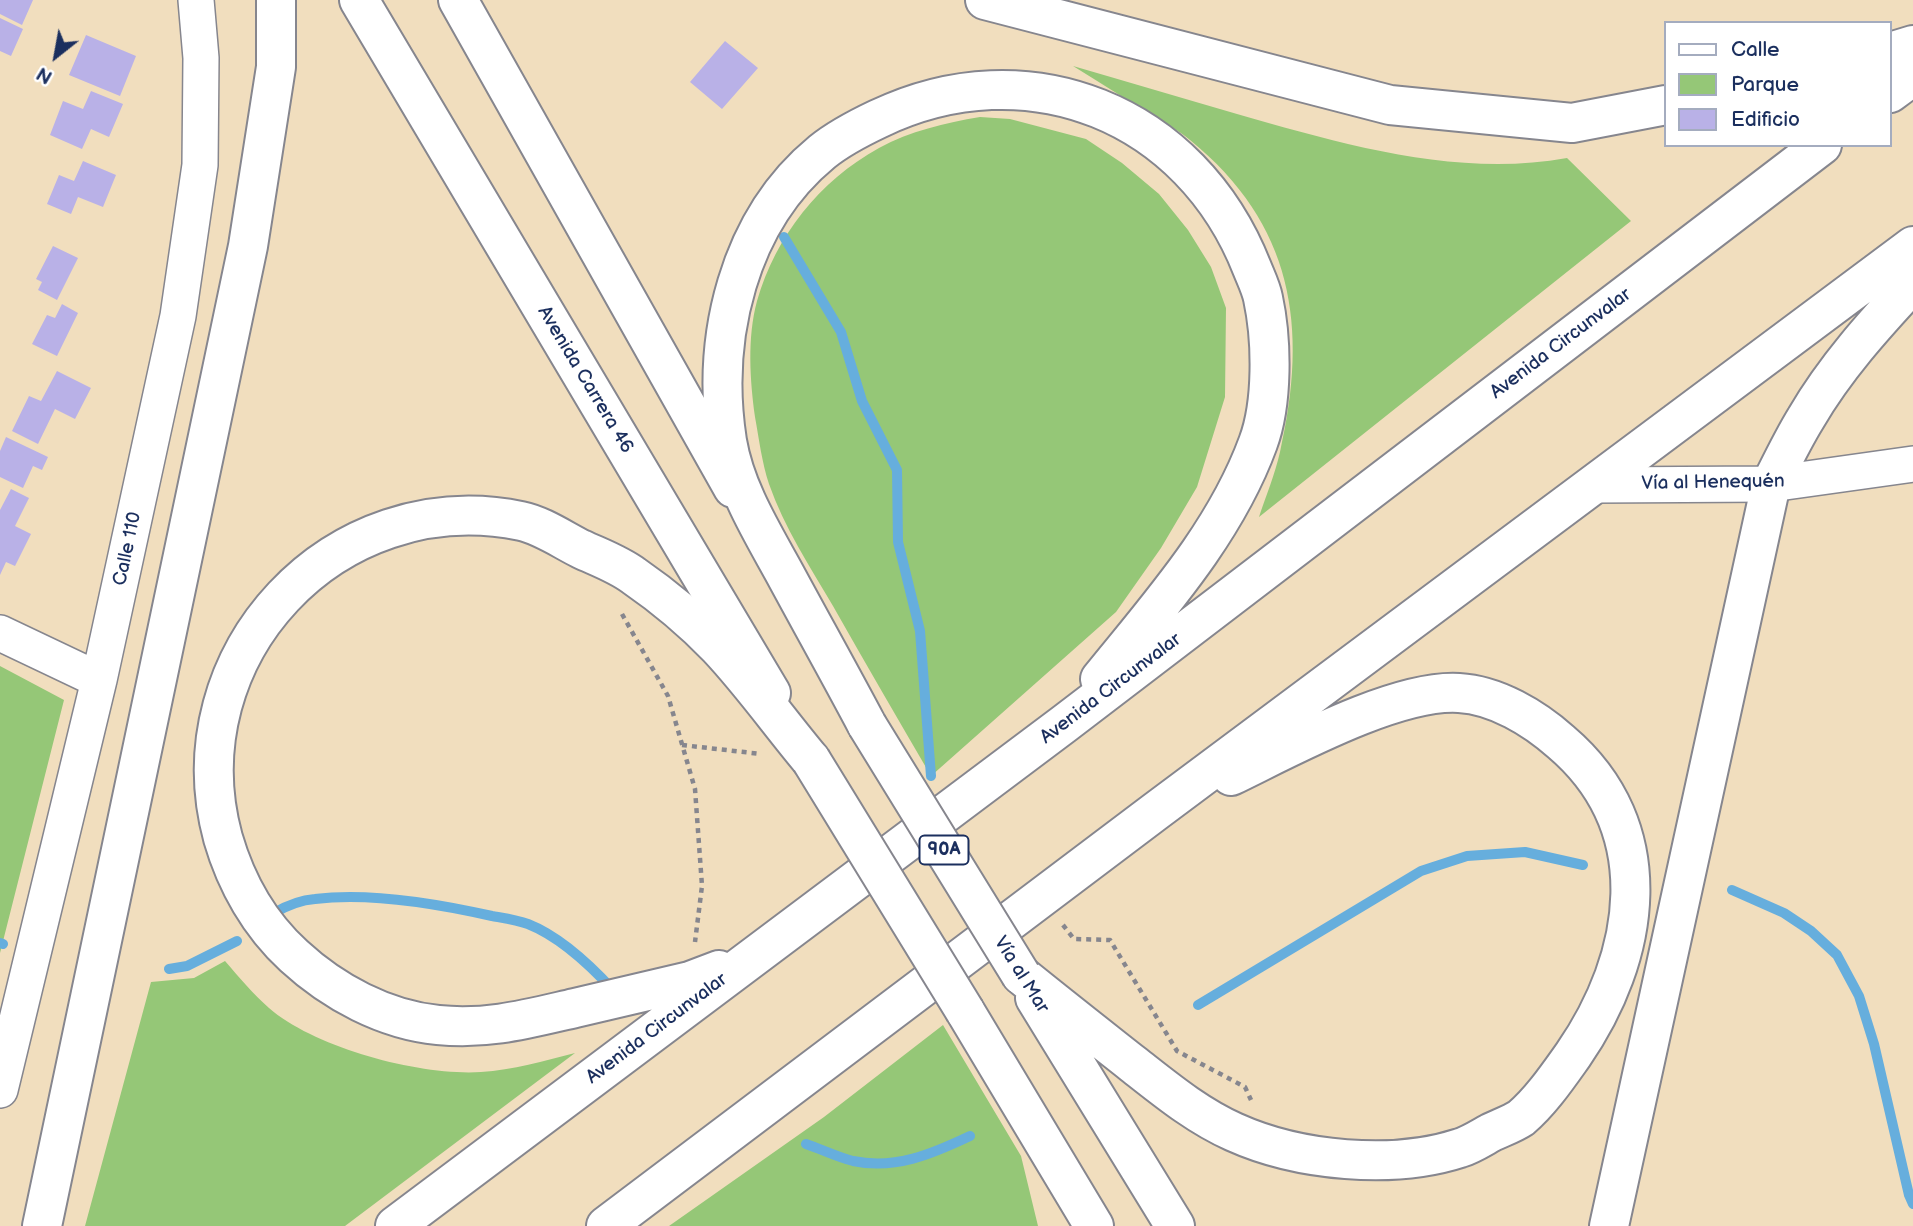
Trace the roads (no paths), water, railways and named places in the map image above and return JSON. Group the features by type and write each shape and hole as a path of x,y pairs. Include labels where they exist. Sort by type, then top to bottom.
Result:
{"main road":[{"path":"41,1226 248,246 276,67 276,0"},
{"name":"Avenida Carrera 46","path":"359,0 811,760"},
{"path":"458,0 867,724"},
{"path":"985,0 1390,105 1572,122 1664,105"},
{"path":"1892,51 1913,45"},
{"path":"1892,92 1913,76"},
{"path":"867,724 744,498 728,446 722,395 723,352 728,317 747,255 771,209 822,152 862,127 899,109 937,97 975,90 1008,88 1090,105 1127,122 1166,148 1192,173 1213,196 1245,250 1263,297 1270,360 1268,394 1260,440 1217,526 1189,568 1064,724"},
{"name":"Avenida Circunvalar","path":"395,1226 1064,724 1819,147"},
{"path":"606,1226 1913,246"},
{"path":"1609,1226 1770,484 1806,417 1839,369 1867,332 1913,283"},
{"path":"754,956 690,981 492,1027 435,1025 385,1013 347,995 310,971 282,946 258,915 228,856 218,819 214,784 216,730 226,692 241,655 269,611 312,569 339,551 373,534 438,517 476,516 525,522 631,573 717,646 811,760 1094,1226"},
{"path":"1021,975 1194,1112 1235,1133 1272,1146 1333,1158 1372,1160 1413,1157 1461,1148 1520,1118 1554,1082 1583,1040 1608,994 1621,958 1631,897 1630,868 1623,836 1607,798 1575,754 1546,728 1505,705 1462,693 1433,693 1345,722 1156,811"},
{"name":"Vía al Mar","path":"867,724 1175,1226"},
{"path":"964,1011 1043,1164 1066,1226"},
{"path":"635,1226 688,1164"}],"street":[{"name":"Calle 110","path":"0,1090 99,680 178,316 198,178 201,58 196,0"},
{"name":"Vía al Henequén","path":"1595,485 1770,484 1913,464"},
{"path":"0,633 99,680"}],"waterway":[{"path":"784,237 841,332 862,401 897,470 898,542 920,631 931,776"},
{"path":"1198,1005 1421,871 1467,856 1525,852 1583,865"},
{"path":"1732,890 1784,913 1811,931 1837,955 1859,996 1874,1044 1913,1204"},
{"path":"274,913 310,900 358,897 427,904 515,920 552,936 585,962 613,990"},
{"path":"169,969 187,966 237,941"},
{"path":"806,1144 853,1161 884,1163 913,1159 970,1136"}]}
